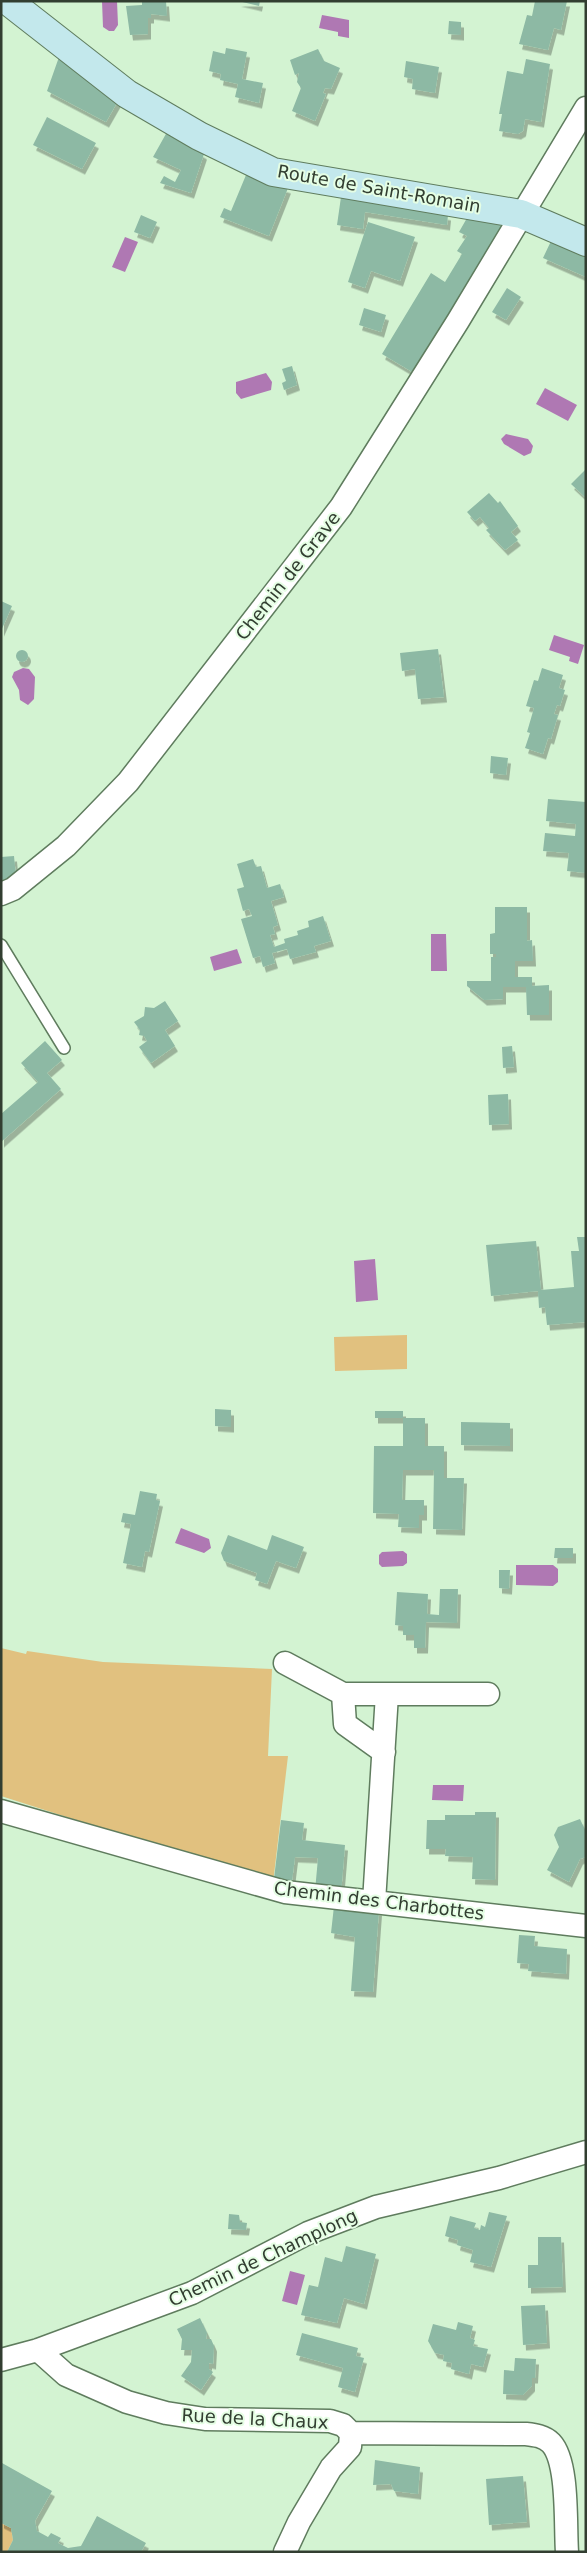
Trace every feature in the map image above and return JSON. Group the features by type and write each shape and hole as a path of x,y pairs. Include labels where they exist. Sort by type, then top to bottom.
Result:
{"main road":[{"name":"Route de Saint-Romain","path":"8,1 126,94 199,136 273,172 521,214 586,242"}],"street":[{"name":"Chemin de Grave","path":"1,894 13,889 66,846 128,782 341,507 458,321 586,108"},
{"path":"285,1663 343,1694 488,1694"},
{"path":"343,1694 345,1724 384,1752"},
{"path":"374,1902 387,1694"},
{"name":"Chemin des Charbottes","path":"1,1811 285,1892 586,1926"},
{"name":"Chemin de Champlong","path":"1,2360 38,2350 192,2293 308,2233 376,2207 499,2178 586,2152"},
{"name":"Rue de la Chaux","path":"38,2350 66,2375 127,2402 166,2413 205,2419 330,2421 343,2425 351,2433 526,2434 540,2436 551,2443 558,2456 562,2471 567,2552"},
{"path":"285,2552 299,2522 331,2468 350,2446 351,2433"}],"lane":[{"path":"1,945 64,1048"}],"shaded area":[{"path":"102,1 117,1 118,25 114,31 109,31 103,27"},
{"path":"322,15 349,20 349,38 338,36 338,32 319,28"},
{"path":"125,237 138,242 125,272 112,267"},
{"path":"266,373 272,382 271,390 241,399 236,393 236,382"},
{"path":"545,388 577,405 568,421 536,404"},
{"path":"506,434 528,439 533,446 531,453 524,456 504,444 501,439"},
{"path":"554,635 584,645 578,664 569,661 570,657 549,650"},
{"path":"23,668 29,669 35,677 34,699 28,705 20,700 19,690 12,677 14,672"},
{"path":"431,934 446,934 447,971 431,971"},
{"path":"237,949 242,963 214,971 210,957"},
{"path":"375,1259 378,1300 356,1302 354,1261"},
{"path":"407,1335 407,1369 335,1371 334,1337"},
{"path":"181,1528 209,1539 211,1548 204,1553 175,1543"},
{"path":"403,1551 407,1554 407,1563 403,1566 382,1567 379,1564 379,1555 382,1552"},
{"path":"516,1565 553,1565 558,1569 558,1582 553,1586 516,1585"},
{"path":"1,1648 26,1654 27,1651 103,1662 272,1669 268,1756 288,1756 273,1883 1,1796"},
{"path":"433,1785 464,1785 463,1801 432,1800"},
{"path":"290,2271 305,2275 297,2305 282,2301"},
{"path":"1,2523 11,2528 13,2540 7,2552 1,2552"}],"building":[{"path":"142,1 166,1 167,16 151,14 151,18 148,18 148,34 130,35 126,6 142,5"},
{"path":"238,1 260,1 259,6"},
{"path":"535,1 567,1 561,30 554,28 548,50 519,44 527,15 532,16"},
{"path":"449,21 461,22 461,35 448,34"},
{"path":"226,48 247,52 242,79 263,83 259,103 235,97 238,84 220,80 221,74 209,71 213,51 225,54"},
{"path":"318,49 324,61 340,68 331,89 325,88 323,93 326,94 315,121 292,111 301,88 297,82 299,73 295,75 290,60"},
{"path":"59,57 118,101 106,122 47,91"},
{"path":"526,59 550,64 541,122 525,119 523,131 518,134 499,131 502,114 499,114 507,71 523,74"},
{"path":"406,61 439,67 435,93 412,89 413,79 404,77"},
{"path":"47,117 96,143 82,169 33,145"},
{"path":"167,132 204,154 191,193 160,183 164,176 175,182 181,170 153,157"},
{"path":"246,175 288,188 269,236 220,217 224,208 231,211"},
{"path":"341,197 448,215 447,225 365,212 363,229 337,225"},
{"path":"141,215 157,222 150,238 134,232"},
{"path":"467,218 500,224 502,229 414,373 382,354 431,273 445,282 462,254 457,251 467,236 459,232"},
{"path":"368,222 415,237 400,281 371,271 365,288 348,282"},
{"path":"552,239 586,253 586,277 543,258"},
{"path":"507,288 521,297 506,320 492,312"},
{"path":"364,308 386,315 381,332 359,325"},
{"path":"292,366 297,385 284,390 282,383 286,381 282,369"},
{"path":"586,471 586,498 571,484"},
{"path":"489,493 498,503 500,501 518,526 511,532 518,540 505,550 486,530 489,528 480,517 475,521 467,512"},
{"path":"1,601 12,606 1,631"},
{"path":"438,649 444,697 418,699 415,669 402,671 400,653"},
{"path":"20,650 24,650 28,656 24,662 20,662 16,658 16,654"},
{"path":"542,668 563,675 559,688 565,690 560,706 557,705 554,714 558,715 551,739 548,738 543,754 525,748 530,733 527,732 534,708 526,706 534,680 538,681"},
{"path":"491,756 508,758 506,775 490,773"},
{"path":"548,799 586,802 586,873 567,871 569,853 543,851 545,833 575,836 576,824 546,821"},
{"path":"14,856 16,877 1,882 1,857"},
{"path":"253,859 256,867 261,866 267,888 280,884 284,897 271,901 278,925 273,927 275,934 270,935 274,947 285,943 284,939 298,935 297,931 309,927 308,921 323,916 331,941 314,946 316,952 290,959 287,949 272,953 275,963 263,967 260,956 253,958 241,919 252,916 249,909 243,911 237,889 244,887 237,864"},
{"path":"495,907 527,907 527,941 532,940 533,961 515,961 515,977 532,977 532,986 549,985 549,1015 527,1015 526,987 503,987 503,999 484,1000 467,986 467,981 491,981 491,957 496,957 496,954 490,954 490,934 495,933"},
{"path":"165,1001 178,1021 165,1030 175,1046 151,1063 139,1047 147,1041 144,1036 139,1035 140,1030 134,1022 144,1016 145,1007 154,1008"},
{"path":"45,1041 62,1060 47,1073 61,1089 1,1142 1,1114 38,1082 21,1063"},
{"path":"512,1046 514,1067 503,1068 502,1047"},
{"path":"508,1094 509,1124 489,1125 488,1095"},
{"path":"577,1237 586,1237 586,1322 547,1325 545,1307 539,1308 538,1291 491,1296 486,1245 536,1241 541,1290 574,1287 571,1251 579,1251"},
{"path":"215,1409 231,1410 231,1427 215,1426"},
{"path":"375,1411 403,1411 403,1418 375,1418"},
{"path":"403,1418 425,1418 425,1446 444,1446 444,1478 464,1478 462,1530 433,1529 434,1470 403,1470 402,1500 424,1500 424,1515 419,1515 419,1528 398,1527 399,1514 373,1513 374,1446 403,1446"},
{"path":"461,1422 510,1423 510,1446 461,1445"},
{"path":"140,1491 157,1494 156,1500 160,1501 149,1552 145,1551 142,1567 123,1563 131,1524 121,1522 123,1513 135,1515"},
{"path":"228,1535 267,1550 272,1535 304,1547 296,1568 276,1561 267,1584 255,1580 257,1573 224,1561 221,1553"},
{"path":"555,1548 573,1548 573,1558 554,1558"},
{"path":"499,1570 510,1570 509,1589 499,1588"},
{"path":"440,1589 458,1589 457,1623 426,1622 425,1648 414,1648 414,1635 403,1635 403,1626 395,1625 397,1592 428,1594 427,1614 439,1615"},
{"path":"475,1812 496,1812 495,1880 472,1879 473,1857 445,1856 446,1849 426,1849 427,1820 445,1820 445,1815 475,1815"},
{"path":"580,1819 586,1832 586,1857 580,1859 569,1882 547,1870 559,1847 554,1835 558,1827"},
{"path":"281,1820 304,1823 302,1840 345,1845 341,1894 315,1891 318,1858 295,1857 291,1889 273,1887"},
{"path":"334,1906 379,1910 373,1992 351,1991 355,1937 331,1933"},
{"path":"519,1935 535,1936 534,1946 567,1949 566,1974 528,1971 529,1964 517,1963"},
{"path":"489,2212 507,2216 491,2267 470,2262 473,2250 457,2245 458,2240 445,2236 450,2216 476,2223 474,2228 480,2230 481,2225 485,2227"},
{"path":"229,2214 239,2215 240,2222 247,2223 246,2230 228,2229"},
{"path":"538,2237 561,2237 563,2287 528,2288 528,2265 538,2265"},
{"path":"346,2246 376,2254 364,2304 344,2298 337,2323 301,2315 309,2285 318,2287 325,2257 342,2262"},
{"path":"545,2305 547,2343 523,2345 521,2306"},
{"path":"200,2318 207,2333 206,2339 211,2339 214,2346 213,2364 209,2363 209,2369 213,2372 201,2390 181,2376 191,2362 192,2350 181,2350 182,2339 177,2329"},
{"path":"458,2322 473,2326 470,2338 475,2340 473,2346 488,2349 483,2367 471,2364 469,2374 451,2369 452,2363 443,2361 444,2355 435,2353 428,2341 433,2324 456,2330"},
{"path":"302,2333 358,2348 356,2356 364,2358 355,2392 338,2387 343,2368 296,2355"},
{"path":"515,2358 536,2359 535,2378 532,2378 532,2386 523,2395 503,2394 504,2370 514,2371"},
{"path":"375,2460 420,2467 418,2494 394,2491 391,2484 373,2485"},
{"path":"2,2463 52,2491 35,2521 37,2531 48,2537 51,2533 61,2538 58,2543 68,2548 81,2546 97,2516 146,2543 141,2552 7,2552 13,2540 11,2528 1,2523"},
{"path":"523,2476 527,2522 489,2525 486,2479"}]}
